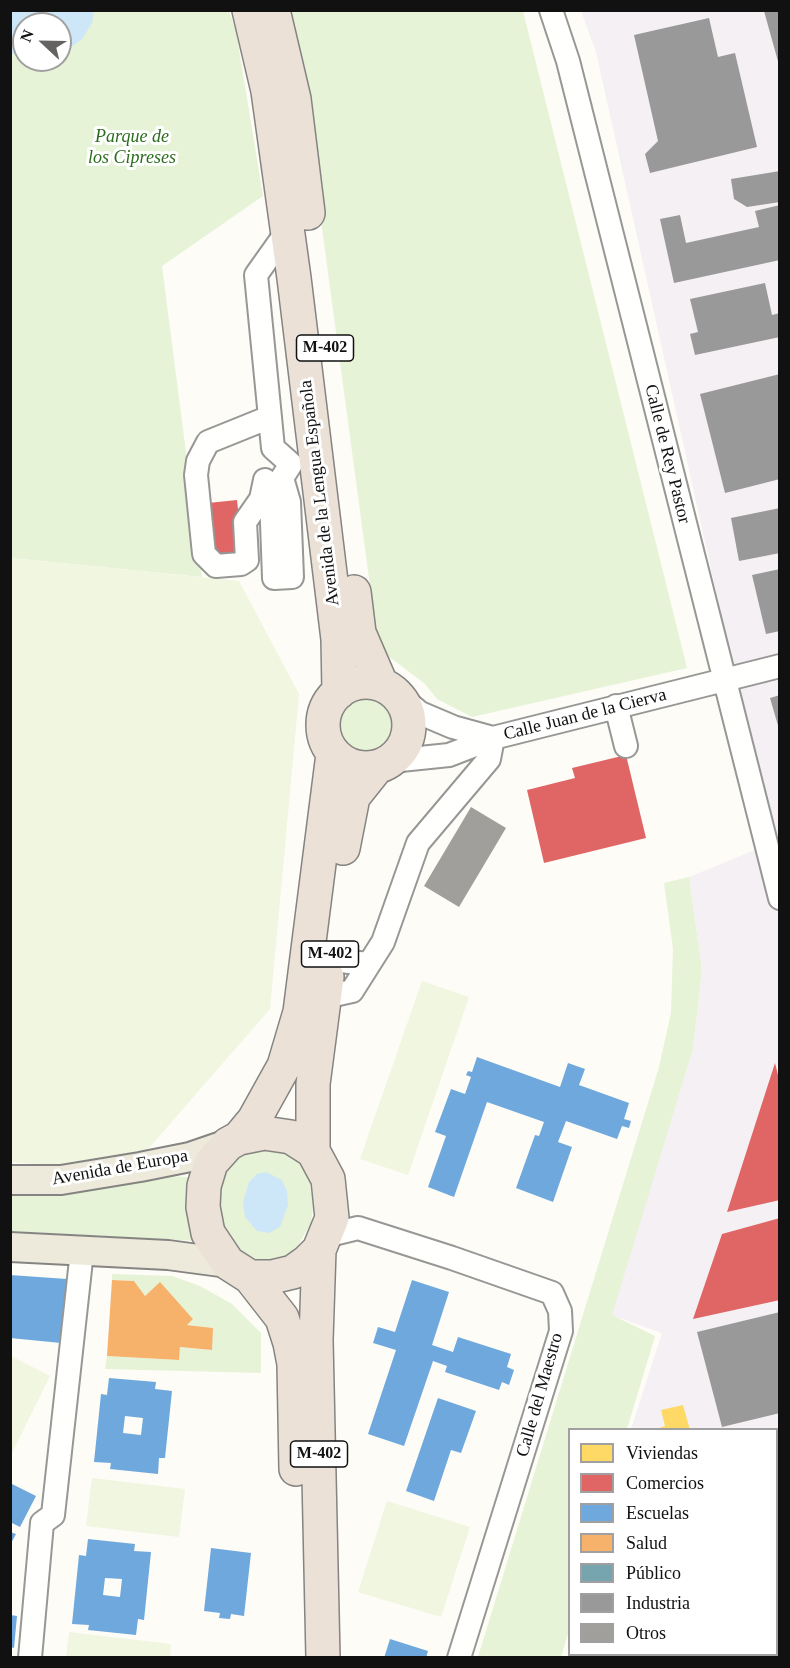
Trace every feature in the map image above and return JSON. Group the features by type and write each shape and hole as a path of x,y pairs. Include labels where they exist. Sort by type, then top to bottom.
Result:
{"highway":[{"name":"Avenida de la Lengua Española","path":"249,10 268,91 288,230 338,639 339,692"},
{"name":"Avenida de la Lengua Española","path":"273,10 296,116 359,633 388,689"},
{"path":"339,692 352,684 366,682 388,689"},
{"name":"M-402","path":"323,1658 316,1340 322,1243 332,1218 328,1179 313,1151 313,1084 339,994 329,960 346,820 353,797 384,764 402,750 408,736 409,721 405,705 388,689"},
{"name":"M-402","path":"302,1658 294,1364 282,1318 208,1233 203,1207 204,1186 211,1163 254,1120 284,1066 300,1012 333,754 326,744 322,729 324,712 339,692"},
{"path":"333,754 345,764 363,769 384,764"},
{"path":"234,1141 264,1133 278,1133 291,1137 313,1151"},
{"path":"239,1270 272,1277 293,1272 322,1243"}],"main road":[{"name":"Avenida de Europa","path":"10,1180 61,1180 140,1167 190,1156 234,1141"},
{"path":"10,1247 180,1256 239,1270"}],"street":[{"name":"Calle de Rey Pastor","path":"551,10 568,61 780,898"},
{"path":"286,471 273,448 256,275 288,230"},
{"path":"270,417 208,442 198,461 196,475 204,554 208,561 216,566 241,564 247,560 245,522 261,499 265,474 286,471 320,487"},
{"name":"Calle Juan de la Cierva","path":"384,764 448,755 493,738 780,666"},
{"path":"339,994 369,964 383,942 418,843 489,759 493,738 453,727 420,713 388,689"},
{"path":"616,706 626,746"},
{"path":"329,960 369,964"},
{"name":"Calle del Maestro","path":"331,1198 358,1228 552,1293 560,1311 561,1331 459,1658"},
{"path":"322,1243 358,1228"},
{"path":"30,1658 42,1523 53,1515 82,1251"}],"shaded area":[{"path":"581,11 779,11 779,1657 576,1658 576,1656 778,1656 778,1428 631,1428 662,1333 611,1315 693,1049 702,970 689,877 772,843 596,52"}],"green space":[{"name":"Parque de los Cipreses","path":"11,11 229,11 236,31 263,196 162,266 202,577 11,558"},
{"path":"289,11 523,11 687,668 472,717 437,699 425,684 387,655 377,638 296,34"},
{"path":"10,558 239,581 299,694 270,1009 142,1156 63,1166 11,1162"},
{"path":"360,692 372,692 388,701 395,711 397,723 395,735 388,745 372,754 360,754 349,749 340,740 335,729 335,717 340,706 349,697"},
{"path":"689,877 702,970 693,1049 612,1315 655,1336 627,1428 568,1428 568,1634 561,1657 478,1657 659,1067 671,1013 673,949 664,883"},
{"path":"422,981 469,997 408,1175 360,1159"},
{"path":"282,1146 302,1163 309,1175 313,1208 311,1223 297,1247 287,1255 273,1261 258,1260 234,1248 224,1234 218,1197 224,1175 234,1159 245,1151"},
{"path":"10,1166 201,1178 197,1241 11,1231"},
{"path":"112,1274 172,1276 200,1286 232,1304 261,1333 261,1373 105,1369 107,1356 179,1360 180,1347 211,1350 213,1328 187,1325 193,1319 159,1283 145,1296 134,1281 112,1280"},
{"path":"11,1356 50,1376 11,1455"},
{"path":"92,1478 185,1489 179,1537 86,1526"},
{"path":"387,1501 470,1527 441,1617 358,1592"},
{"path":"69,1632 171,1644 170,1657 66,1657"}],"water":[{"path":"11,10 94,11 92,23 82,39 72,46 72,12 12,12 11,53"},
{"path":"266,1172 282,1180 287,1191 288,1205 280,1227 269,1233 257,1231 245,1217 243,1202 249,1182 257,1174"}],"building: Viviendas":[{"path":"683,1405 689,1428 659,1428 665,1426 661,1410"}],"building: Comercios":[{"path":"237,500 243,553 214,556 208,503"},
{"path":"626,755 646,838 544,863 527,790 575,778 572,768"},
{"path":"775,1063 780,1083 780,1200 727,1212"},
{"path":"780,1218 780,1300 693,1319 722,1234"},
{"path":"778,1428 780,1428 779,1494"},
{"path":"780,1626 780,1658 778,1656 778,1627"}],"building: Escuelas":[{"path":"477,1057 560,1087 568,1063 585,1069 579,1085 629,1103 624,1119 631,1121 629,1128 622,1126 617,1139 566,1121 558,1142 572,1147 553,1202 516,1188 535,1135 539,1136 544,1122 487,1102 454,1197 428,1187 446,1136 435,1132 451,1089 465,1094 471,1077 466,1075 468,1071 472,1072"},
{"path":"10,1275 67,1279 61,1343 10,1338"},
{"path":"412,1280 449,1292 432,1345 453,1352 458,1337 511,1354 507,1367 514,1370 509,1385 502,1382 499,1390 445,1372 447,1366 433,1361 404,1446 368,1434 396,1350 373,1343 378,1327 395,1332"},
{"path":"109,1378 156,1382 155,1389 172,1391 165,1458 159,1458 158,1474 110,1469 111,1463 94,1462 101,1394 107,1395","holes":["125,1416 143,1418 141,1435 123,1433"]},
{"path":"438,1398 476,1411 461,1453 451,1450 434,1501 406,1491"},
{"path":"10,1483 36,1496 20,1527 10,1522"},
{"path":"10,1532 16,1534 10,1545"},
{"path":"88,1539 135,1544 134,1551 151,1552 144,1620 138,1619 136,1635 88,1630 89,1625 72,1624 79,1555 86,1556","holes":["105,1578 122,1579 120,1597 103,1595"]},
{"path":"211,1548 251,1553 244,1616 231,1614 230,1619 219,1618 220,1613 204,1611"},
{"path":"10,1615 17,1616 14,1648 10,1647"},
{"path":"390,1639 428,1651 426,1658 384,1658"}],"building: Salud":[{"path":"112,1280 134,1281 145,1296 160,1282 193,1319 187,1325 213,1328 212,1350 180,1347 179,1360 107,1356"}],"building: Público":[{"path":"573,1656 587,1656 589,1658 573,1658"}],"building: Industria":[{"path":"780,10 780,64 779,65 764,11"},
{"path":"709,18 718,57 735,53 757,147 650,173 645,154 658,141 634,35"},
{"path":"780,171 780,202 747,207 734,199 731,179"},
{"path":"780,205 780,260 674,283 660,219 680,215 686,243 759,227 755,211"},
{"path":"765,283 772,315 780,313 780,337 695,355 690,334 698,332 690,299"},
{"path":"780,374 780,479 725,493 700,394"},
{"path":"780,508 780,553 739,561 731,518"},
{"path":"780,569 780,631 766,634 752,575"},
{"path":"780,695 780,729 779,729 770,698"},
{"path":"780,1312 780,1413 722,1427 697,1332"}],"building: Otros":[{"path":"471,807 506,828 459,907 424,886"}]}
